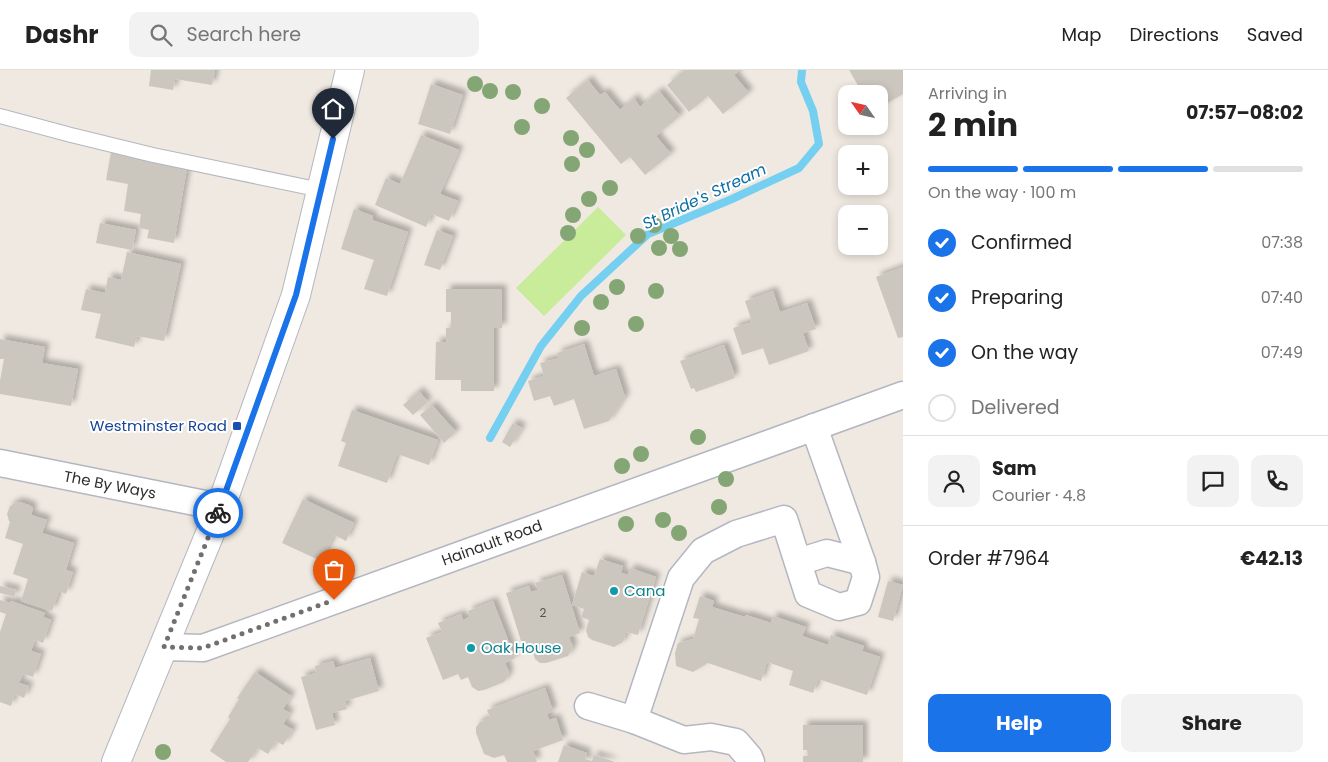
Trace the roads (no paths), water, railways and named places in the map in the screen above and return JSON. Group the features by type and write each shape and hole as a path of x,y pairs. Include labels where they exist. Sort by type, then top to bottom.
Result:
{"street":[{"path":"116,762 220,509 296,295 350,70"},
{"name":"Hainault Road","path":"164,647 203,648 903,395"},
{"path":"634,720 681,578 703,551 736,534 784,519 808,594 839,607 858,602 866,577 814,427"},
{"name":"The By Ways","path":"0,463 205,504 220,509"},
{"path":"798,562 827,553 862,562"},
{"path":"588,706 634,720 684,740 711,737 736,742 751,762"}],"lane":[{"path":"0,116 70,136 321,190"}],"waterway":[{"name":"St Bride's Stream","path":"490,438 541,346 581,296 648,234 732,199 799,168 819,144 813,111 801,82 802,70"}],"place":[{"name":"Westminster Road","path":"237,426"},
{"name":"Cana","path":"614,591"},
{"name":"Oak House","path":"471,648"}]}
